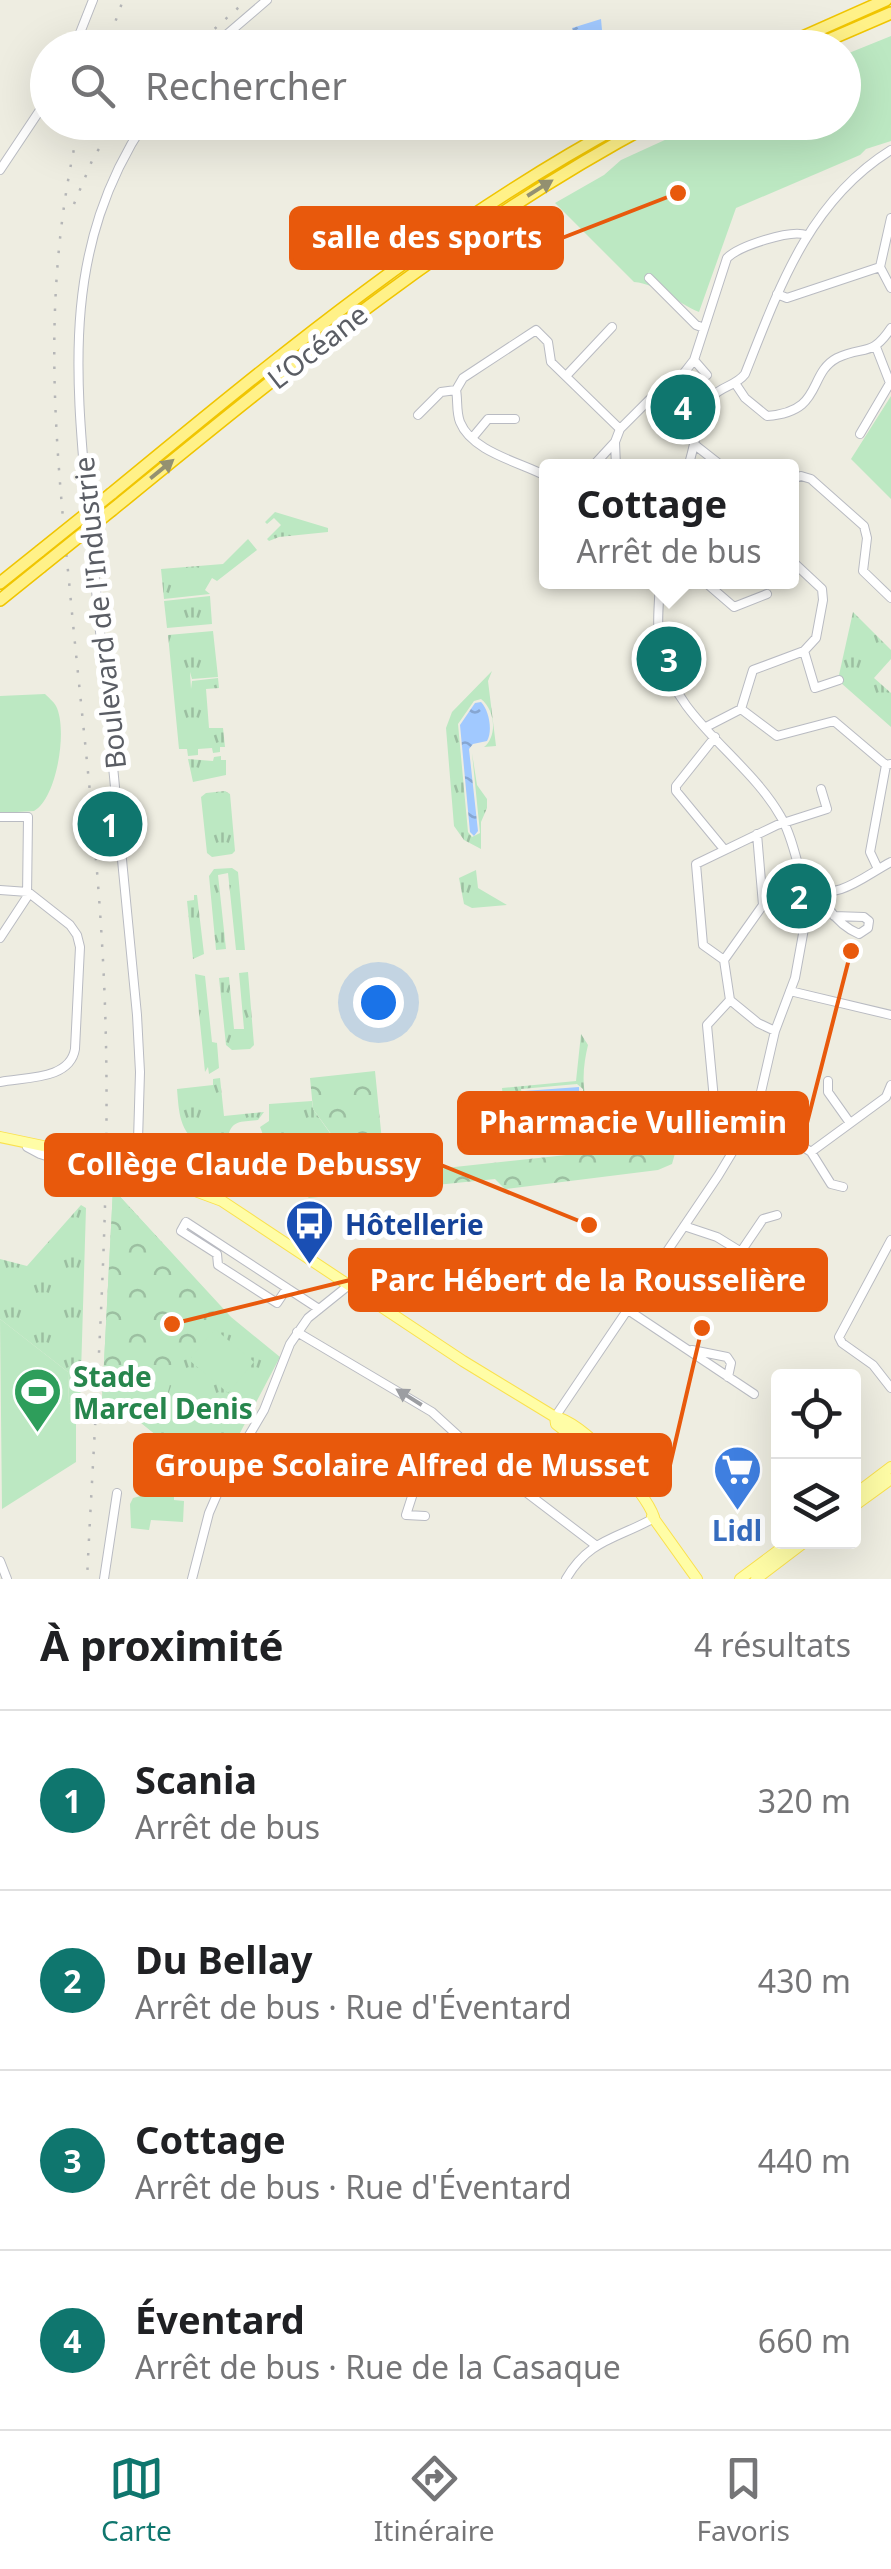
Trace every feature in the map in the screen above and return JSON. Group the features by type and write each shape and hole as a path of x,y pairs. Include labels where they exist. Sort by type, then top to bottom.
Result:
{"highway":[{"path":"818,30 886,0"},
{"path":"852,30 891,13"},
{"name":"L’Océane","path":"0,583 221,403 450,230 596,140"},
{"name":"L’Océane","path":"0,600 362,310 472,231 623,140"}],"main road":[{"path":"0,1140 86,1162"},
{"path":"0,1140 119,1171 137,1172 222,1201 555,1418 556,1424 610,1467 698,1578"},
{"path":"861,1490 891,1467"},
{"path":"861,1501 891,1479"},
{"path":"740,1579 781,1549"},
{"path":"756,1579 797,1549"}],"street":[{"path":"81,30 93,0"},
{"path":"232,30 266,0"},
{"path":"0,170 30,125"},
{"name":"Boulevard de l'Industrie","path":"135,140 115,177 90,242 76,354 137,1014 137,1172"},
{"path":"690,459 712,397 745,374 806,235 840,190 891,150"},
{"path":"891,218 880,267 891,288"},
{"path":"672,388 694,360 727,258 734,251 796,232 806,235"},
{"path":"777,294 787,298 880,267"},
{"path":"648,278 704,328"},
{"path":"566,376 612,327"},
{"path":"734,383 762,415 771,417 802,406 836,359 876,348 891,328"},
{"path":"539,473 492,453 472,436 460,423 456,390 463,378 536,330 548,342 551,362 620,429"},
{"path":"860,434 890,383 876,348"},
{"path":"694,360 707,376"},
{"path":"685,372 712,397"},
{"path":"599,459 615,442 620,429 664,386 672,388 704,416"},
{"path":"418,414 441,392 456,390"},
{"path":"472,436 488,419 515,418"},
{"path":"615,442 616,459"},
{"path":"695,446 713,459"},
{"path":"799,477 811,479 864,526 868,538 864,571 891,598"},
{"path":"706,726 741,709 753,670 804,651 816,638 823,594 799,567"},
{"path":"660,589 658,633 668,678 764,792 784,822 815,909"},
{"path":"713,589 734,607 768,594"},
{"path":"658,633 670,636 689,653 685,679 678,691"},
{"path":"804,651 816,688 839,680"},
{"path":"741,709 777,736 826,721 838,723 889,764 870,852 878,870"},
{"path":"715,737 676,791 723,848"},
{"path":"724,960 703,945 695,867 698,861 784,822 827,810 821,789"},
{"path":"0,817 28,817 28,892 22,908 0,938"},
{"path":"757,834 763,905 724,960 730,1000 758,1023 775,1031"},
{"path":"828,893 858,883 891,862"},
{"path":"810,892 821,889 828,893 828,908"},
{"path":"0,890 28,892 70,925 79,941 75,1049 71,1064 61,1071 0,1083"},
{"path":"815,909 828,908"},
{"path":"828,908 834,916"},
{"path":"555,1418 740,1141 754,1114 805,924 815,909"},
{"path":"790,991 891,1015"},
{"path":"702,1128 716,1121 708,1025 730,1000"},
{"path":"828,1081 828,1092 850,1123"},
{"path":"811,1152 886,1097 891,1085"},
{"path":"754,1114 811,1152 831,1184 843,1187"},
{"path":"742,1250 763,1219 777,1215"},
{"path":"287,1288 277,1303 218,1264 218,1254 181,1230 186,1222 287,1288 319,1309"},
{"path":"684,1226 742,1250 785,1278 795,1280 802,1274"},
{"path":"891,1240 839,1338 873,1365 891,1388"},
{"path":"192,1579 200,1540 214,1502 264,1410 297,1332 349,1285"},
{"path":"628,1310 754,1394"},
{"path":"297,1332 417,1402 514,1484 594,1544"},
{"path":"688,1350 727,1357 731,1363 728,1377"},
{"path":"424,1516 406,1514 427,1450 439,1453 456,1434"},
{"path":"104,1579 116,1494"},
{"path":"566,1579 594,1544 654,1518"},
{"path":"0,1561 7,1579"}],"green space":[{"path":"891,36 891,141 736,208 699,312 659,290 634,282 555,203 604,175 621,160 665,140 861,140 861,48"},
{"path":"891,396 891,499 851,459"},
{"path":"275,512 328,528 328,532 269,541 281,525 274,518 265,522"},
{"path":"248,539 257,550 217,581 212,578 205,590 210,594 164,599 161,569 223,564"},
{"path":"210,596 212,624 167,628 164,601"},
{"path":"853,612 891,650 891,659 874,678 891,693 891,727 841,683 839,675"},
{"path":"213,631 218,677 192,679 190,672 191,689 192,681 218,678 219,688 206,689 209,728 223,728 225,747 213,753 212,748 198,749 198,755 188,756 187,749 179,749 168,635"},
{"path":"492,671 488,681 496,746 484,747 493,724 490,710 481,699 474,701 458,724 468,832 472,837 480,833 472,753 477,785 487,799 481,822 481,849 464,840 454,826 446,728 452,712"},
{"path":"45,694 55,704 61,730 58,762 49,792 34,811 0,813 0,696"},
{"path":"221,756 221,760 226,760 226,775 193,782 188,759 213,761"},
{"path":"225,791 230,794 235,851 212,857 207,853 201,797"},
{"path":"232,868 238,872 245,950 236,950 228,873 218,875 226,949 216,950 209,876 214,869"},
{"path":"476,870 478,888 507,905 472,908 464,904 459,878"},
{"path":"194,895 204,954 193,959 187,901 194,900"},
{"path":"248,972 254,1045 250,1049 232,1050 226,1045 219,978 229,977 234,1029 244,1029 239,973"},
{"path":"195,974 205,976 212,1042 217,1043 219,1068 209,1074 208,1067 205,1072"},
{"path":"581,1034 588,1045 584,1081 586,1099 595,1114 593,1129 582,1138 508,1146 502,1088 576,1081","holes":["577,1084 583,1089 583,1130 524,1134 521,1089"]},
{"path":"375,1071 382,1141 375,1142 376,1157 350,1160 313,1109 310,1078"},
{"path":"220,1078 224,1116 264,1112 258,1120 231,1128 228,1139 240,1155 223,1146 200,1139 201,1145 194,1140 178,1106 177,1089 213,1085 213,1079"},
{"path":"312,1101 313,1109 349,1160 357,1159 358,1163 295,1167 273,1158 267,1150 260,1127 269,1121 269,1104"},
{"path":"665,1114 671,1114 676,1150 672,1164 658,1170 505,1189 495,1179 309,1198 298,1189 316,1182 650,1146 661,1138"},
{"path":"253,1164 271,1172 304,1178 278,1177"},
{"path":"113,1189 231,1317 280,1357 221,1469 170,1446 130,1414 128,1417 102,1401"},
{"path":"113,1189 218,1304 194,1349 174,1370 156,1435 130,1414 128,1417 102,1401"},
{"path":"81,1205 86,1208 80,1406 69,1403 68,1372 0,1319 0,1259 27,1266"},
{"name":"Stade Marcel Denis","path":"0,1319 68,1372 69,1403 76,1406 76,1462 2,1509"},
{"path":"215,1329 254,1362 228,1393 189,1360"},
{"path":"170,1470 181,1473 174,1500 184,1501 183,1522 151,1520 149,1530 131,1528 133,1498 156,1492 157,1475 169,1476"}],"water":[{"path":"601,19 602,30 572,28"},
{"path":"481,702 490,732 487,741 469,749 478,831 474,836 470,832 460,725 475,703"},
{"path":"579,1087 580,1129 526,1132 524,1091"}],"railway":[{"path":"112,30 123,0"},
{"path":"213,30 247,0"},
{"path":"76,140 60,239 54,352 63,522 95,852 105,1023 106,1182 87,1579"},
{"path":"74,204 94,156 105,140"}],"place":[{"name":"salle des sports","path":"678,193"},
{"name":"Éventard","path":"683,407"},
{"name":"Cottage","path":"669,659"},
{"name":"Scania","path":"110,824"},
{"name":"Du Bellay","path":"799,896"},
{"name":"Pharmacie Vulliemin","path":"851,951"},
{"name":"Collège Claude Debussy","path":"589,1225"},
{"name":"Hôtellerie","path":"310,1266"},
{"name":"Parc Hébert de la Rousselière","path":"172,1324"},
{"name":"Groupe Scolaire Alfred de Musset","path":"702,1328"},
{"name":"Stade Marcel Denis","path":"38,1434"},
{"name":"Lidl","path":"737,1512"}]}
